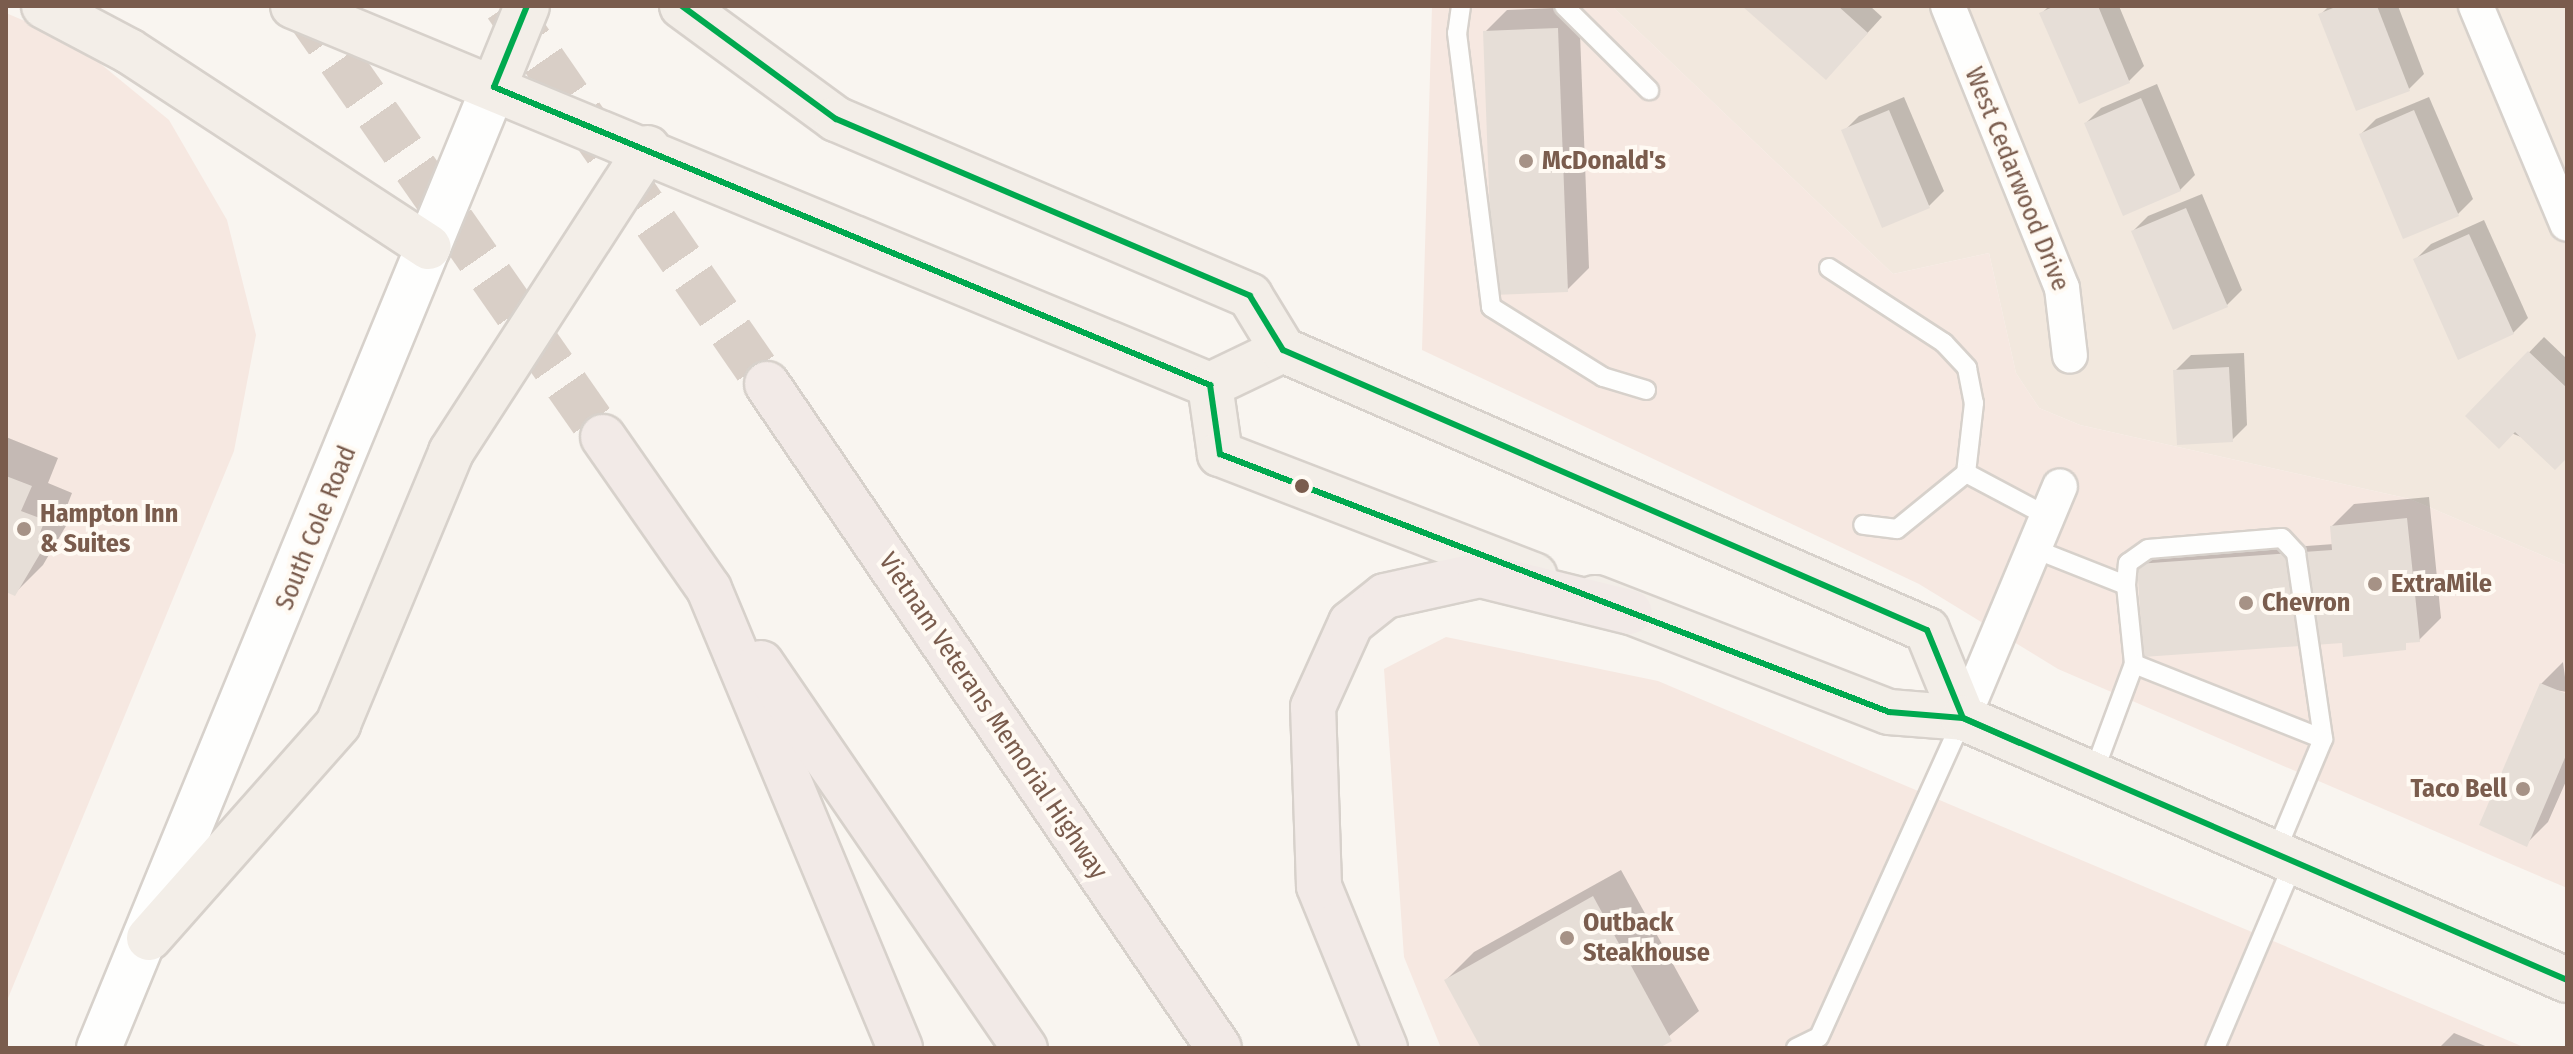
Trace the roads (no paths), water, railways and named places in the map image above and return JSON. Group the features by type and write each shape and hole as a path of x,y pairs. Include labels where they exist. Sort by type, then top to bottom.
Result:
{"highway":[{"name":"Vietnam Veterans Memorial Highway","path":"767,384 1219,1048"},
{"path":"603,437 1025,1048"},
{"path":"1385,1048 1319,886 1313,707 1351,623 1385,596 1480,575 1630,612"},
{"path":"709,589 900,1048"}],"main road":[{"path":"44,6 129,51 429,247"},
{"path":"293,6 349,16 494,87 648,148 1210,385 1283,350"},
{"name":"South Cole Road","path":"99,1048 149,938 527,6"},
{"path":"682,6 836,119 1250,296 1283,350 1927,630 1963,718"},
{"path":"149,938 338,724 451,452 648,148"},
{"path":"1210,385 1220,454 1889,712 1963,718 2567,980"}],"street":[{"name":"West Cedarwood Drive","path":"1948,6 2062,288 2070,356"},
{"path":"2476,6 2567,224"},
{"path":"1963,718 2054,501"}],"lane":[{"path":"1461,6 1457,33 1487,300 1506,322 1603,377 1646,390"},
{"path":"1564,6 1649,90"},
{"path":"1829,268 1944,343 1967,368 1974,403 1966,473 1897,529 1863,525"},
{"path":"1966,473 2054,501"},
{"path":"2092,775 2134,664 2126,585 2128,563 2148,549 2282,538 2296,553 2306,646 2323,739 2285,858 2215,1048"},
{"path":"2032,548 2126,585"},
{"path":"2134,664 2323,739"},
{"path":"1796,1048 1819,1037 1963,718"}],"tunnel":[{"path":"302,6 603,437"},
{"path":"506,6 767,384"}],"place":[{"name":"McDonald's","path":"1526,161"},
{"name":"Hampton Inn & Suites","path":"24,529"},
{"name":"ExtraMile","path":"2375,584"},
{"name":"Chevron","path":"2246,603"},
{"name":"Taco Bell","path":"2523,789"},
{"name":"Outback Steakhouse","path":"1567,938"}]}
